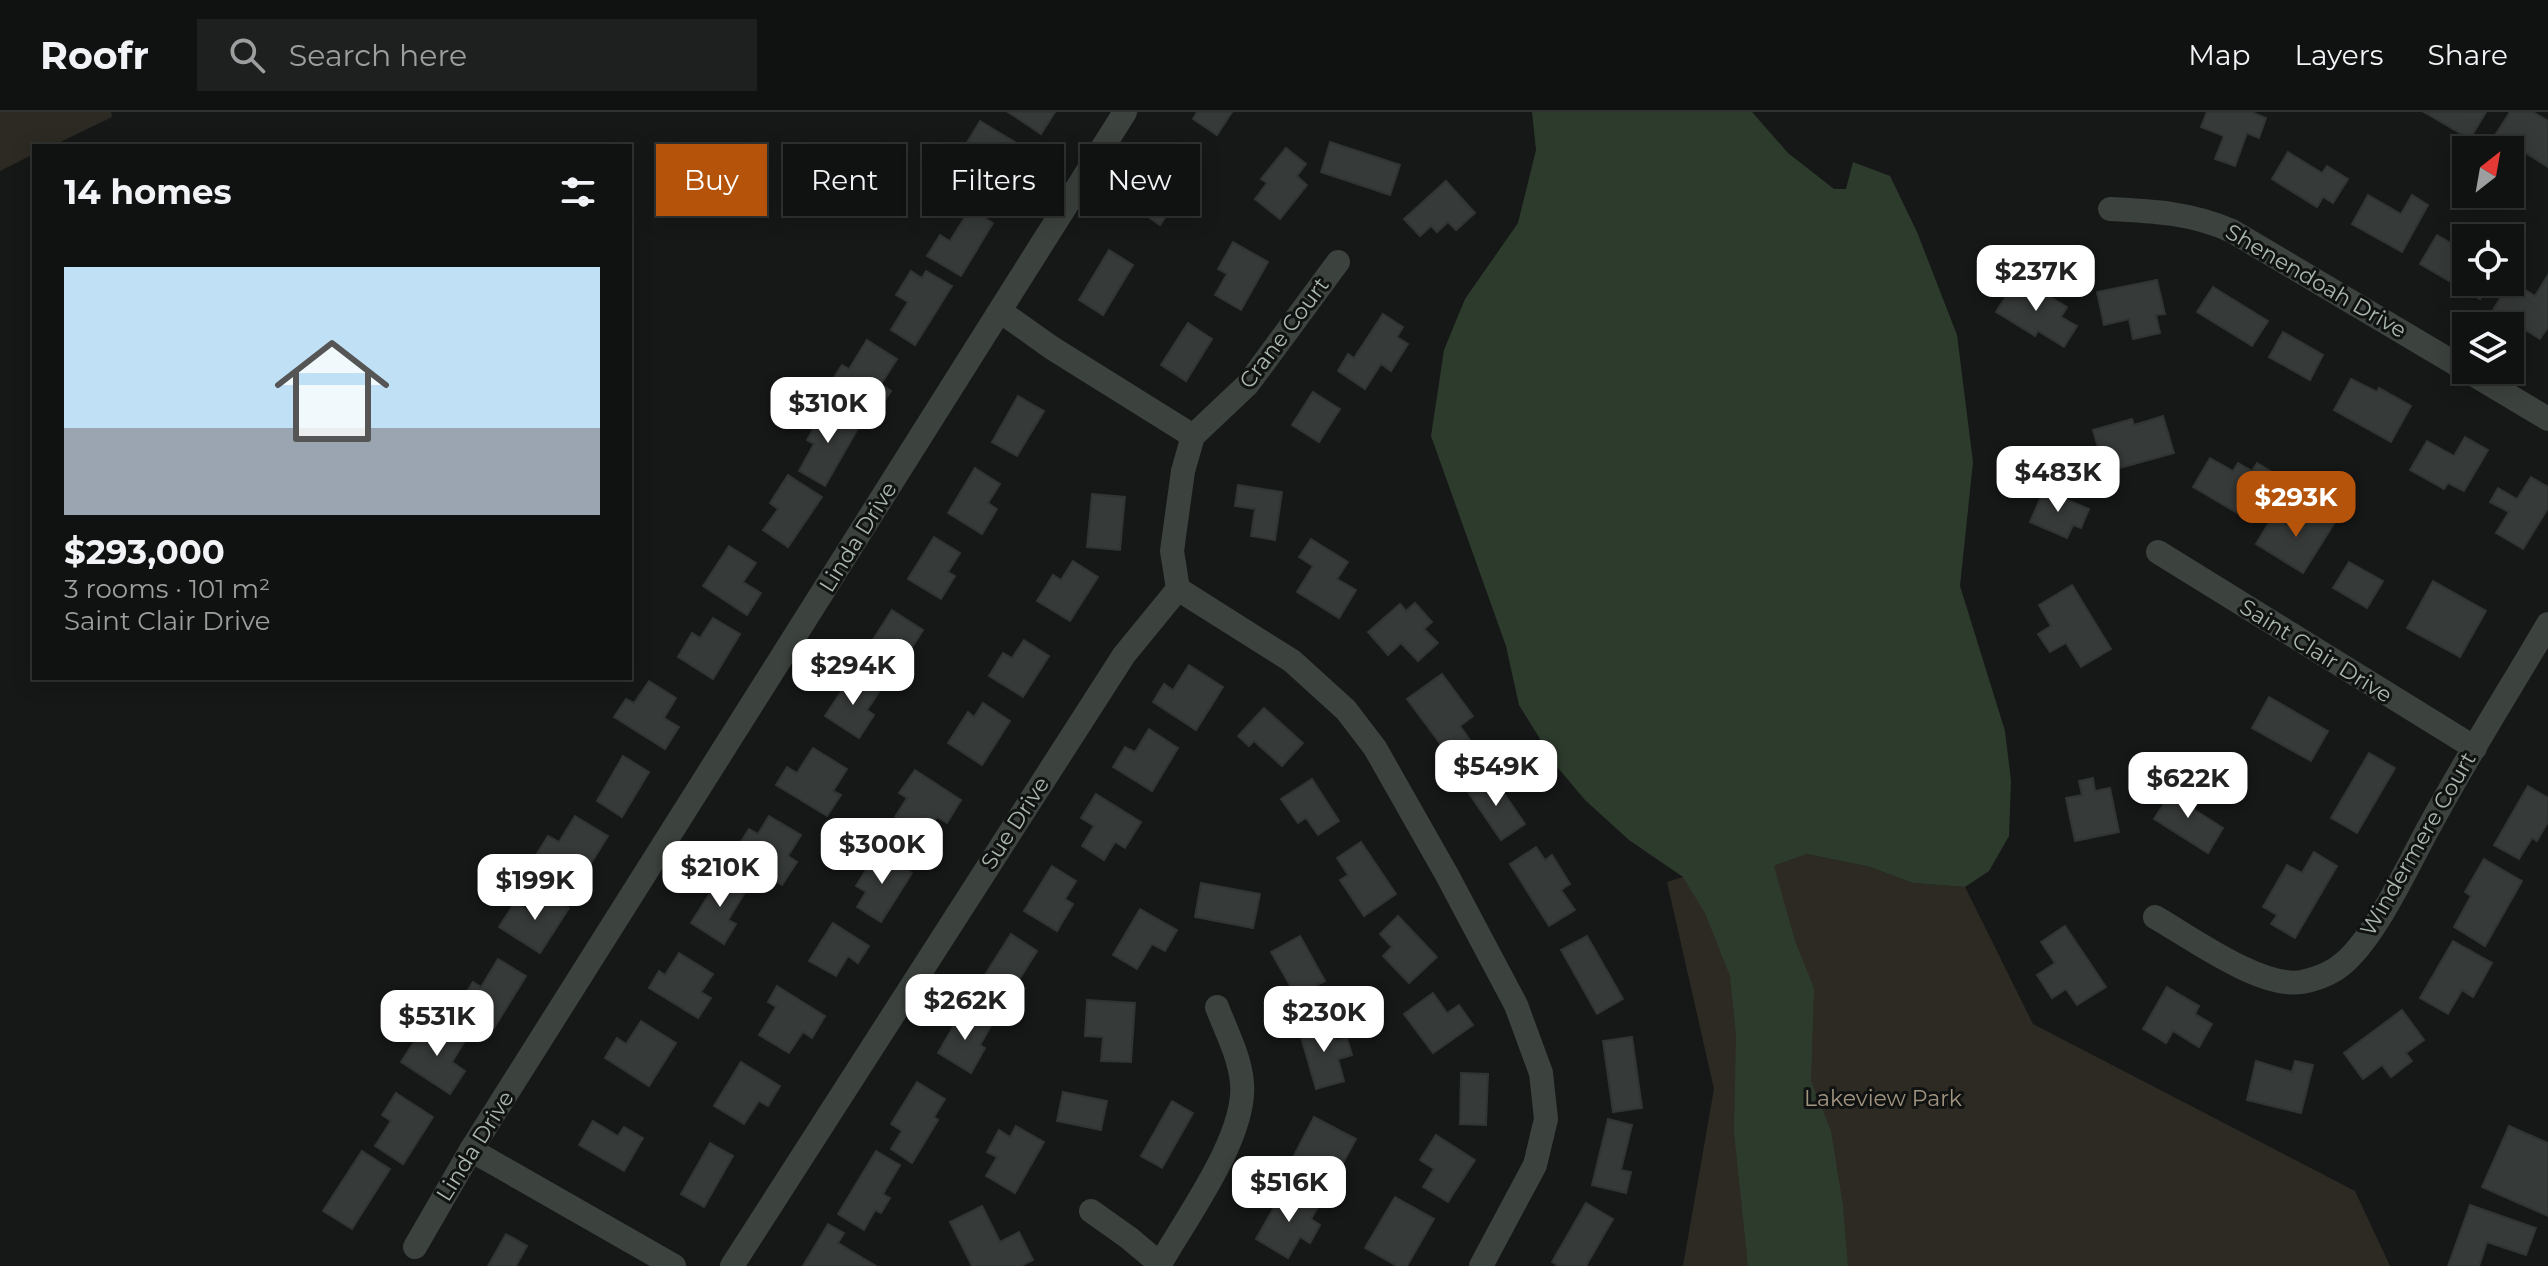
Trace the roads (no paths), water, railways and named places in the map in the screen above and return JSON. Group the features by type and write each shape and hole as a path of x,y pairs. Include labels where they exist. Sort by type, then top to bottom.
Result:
{"street":[{"name":"Linda Drive","path":"415,1247 471,1150 1125,112"},
{"name":"Shenendoah Drive","path":"2110,209 2163,211 2211,221 2452,362"},
{"name":"Crane Court","path":"1193,436 1248,384 1338,262"},
{"path":"1000,311 1052,348 1193,436 1183,471 1172,551 1178,589 1292,661 1346,710 1375,748 1516,1005 1541,1073 1546,1119 1535,1165 1481,1266"},
{"name":"Shenendoah Drive","path":"2489,384 2548,419"},
{"name":"Saint Clair Drive","path":"2158,552 2475,748"},
{"name":"Sue Drive","path":"732,1266 1124,655 1178,589"},
{"name":"Windermere Court","path":"2155,917 2250,971 2274,981 2299,982 2324,975 2345,962 2376,923 2548,624"},
{"path":"1091,1211 1129,1238 1159,1265 1224,1152 1241,1108 1242,1083 1237,1060 1217,1007"},
{"path":"471,1150 674,1266"}],"park label":[{"name":"Lakeview Park","path":"1883,1098"}]}
